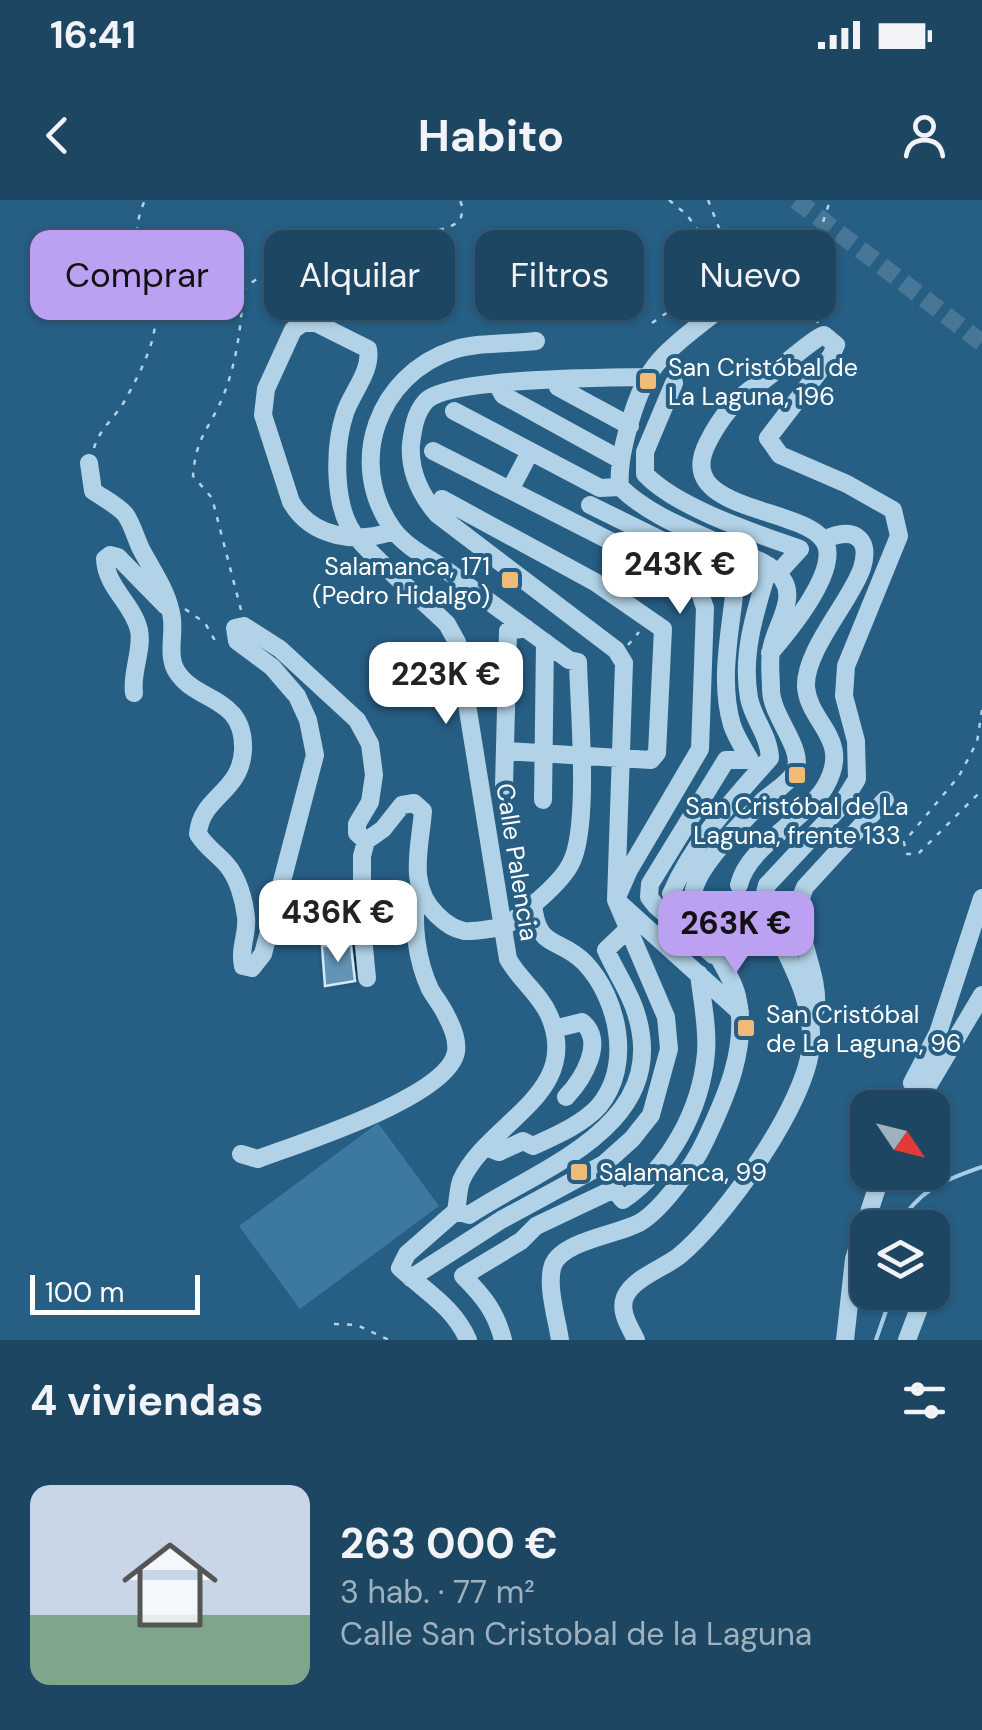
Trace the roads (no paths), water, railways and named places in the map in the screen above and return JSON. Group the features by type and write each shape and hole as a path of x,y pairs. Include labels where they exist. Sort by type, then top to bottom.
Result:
{"street":[{"path":"620,487 621,460 648,376 659,360 706,320"},
{"path":"356,538 344,508 336,450 345,412 370,360 368,349 316,322 304,323 293,330 266,388 263,416 291,502 298,514 339,538 356,538 375,538 393,531"},
{"path":"636,1340 623,1312 625,1296 637,1283 680,1255 762,1156 800,1092 808,1065 810,1028 806,995 763,900 767,884 840,806 857,778 856,742 844,696 846,666 900,536 894,510 780,455 768,438 831,356 836,345 824,335 814,338 792,361 744,393 718,421 700,456 700,471 708,484 733,500 811,530 824,540 828,552 822,576 800,616 770,653"},
{"path":"418,892 445,923 464,931 504,928 569,868 576,851 580,822 578,662 569,660 393,531 374,490 370,458 374,426 392,390 419,365 456,349 536,342"},
{"path":"411,1278 501,1220 604,1164 632,1140 651,1116 669,1048 666,1017 616,900 622,659 528,580 437,514 419,493 410,456 414,424 428,400 454,389 648,376"},
{"path":"558,381 558,387 630,426"},
{"path":"497,384 503,395 621,460"},
{"path":"674,384 645,452 645,474 659,489 746,530 800,549 773,570 747,648 750,704 770,746 770,758 728,804 678,876 671,894 696,910"},
{"path":"454,411 600,488 620,487 649,510 773,570 786,582 788,594 770,653 774,714 798,755 796,768 793,776 760,804 706,866 692,892 696,910 737,993 741,1043 732,1076 693,1162 642,1221 563,1250 551,1276 560,1340"},
{"path":"433,451 687,580 700,593 705,608 700,749 629,870 616,900"},
{"path":"510,490 530,452"},
{"path":"89,463 94,491 125,514 169,605 172,662 178,674 189,686 222,702 236,719 244,744 241,768 228,790 204,809 198,834 205,846 228,866 240,891 247,922 240,951 243,966 252,968 262,954 315,755 308,720 297,696 272,667 236,641 235,628 244,626 280,649 357,720 370,744 374,775 370,802 356,824 357,833 366,842"},
{"path":"442,498 594,582 663,629 657,753 652,760 506,750"},
{"path":"590,505 736,577 726,675 728,702 733,726 750,760 726,760 650,884 649,897 720,961"},
{"path":"739,885 742,873 754,858 824,788 832,770 834,749 806,689 808,673 861,572 865,554 862,542 853,534 840,532 824,540"},
{"name":"Calle Palencia","path":"356,538 447,624 457,642 508,959 548,1012 554,1029"},
{"path":"134,693 132,678 140,636 135,619 110,579 105,559 110,554 118,556 169,605"},
{"path":"504,786 508,631 526,628"},
{"name":"Calle Palencia","path":"543,800 544,642"},
{"path":"810,1028 817,1006 816,984 800,921 799,901 805,887 885,800"},
{"path":"240,1154 258,1159 386,1109 420,1092 447,1070 456,1053 455,1034 429,987 413,912 418,892 422,811 414,803 402,804 366,842 362,856 367,978"},
{"path":"914,1090 912,1084 938,1033 982,898"},
{"path":"616,900 740,1012"},
{"path":"486,1147 499,1152 523,1141 533,1146 563,1132 599,1106 610,1085 619,1049 619,1026 594,974 581,959 541,935 534,921 533,903"},
{"path":"456,1211 469,1215 586,1146 625,1107 642,1049 636,1014 606,950 627,930"},
{"path":"503,1340 498,1318 488,1300 464,1276 521,1241 536,1226 614,1189 623,1200 643,1186 658,1168 692,1112 700,1081 706,1053 700,974"},
{"path":"925,1090 982,995"},
{"path":"468,1340 460,1322 400,1268 406,1254 456,1211 460,1184 486,1147 536,1099 549,1079 556,1054 554,1029 582,1022 590,1029 592,1038 582,1081 566,1097"},
{"path":"845,1340 854,1258 876,1190"},
{"path":"907,1340 918,1310"}],"waterway":[{"path":"909,1210 932,1188 982,1167"},
{"path":"876,1340 886,1310"}],"tunnel":[{"path":"796,200 982,343"}],"place":[{"name":"San Cristóbal de La Laguna, 196","path":"648,381"},
{"name":"Salamanca, 171 (Pedro Hidalgo)","path":"510,580"},
{"name":"San Cristóbal de La Laguna, frente 133","path":"797,775"},
{"name":"San Cristóbal de La Laguna, 96","path":"746,1028"},
{"name":"Salamanca, 99","path":"579,1172"}]}
